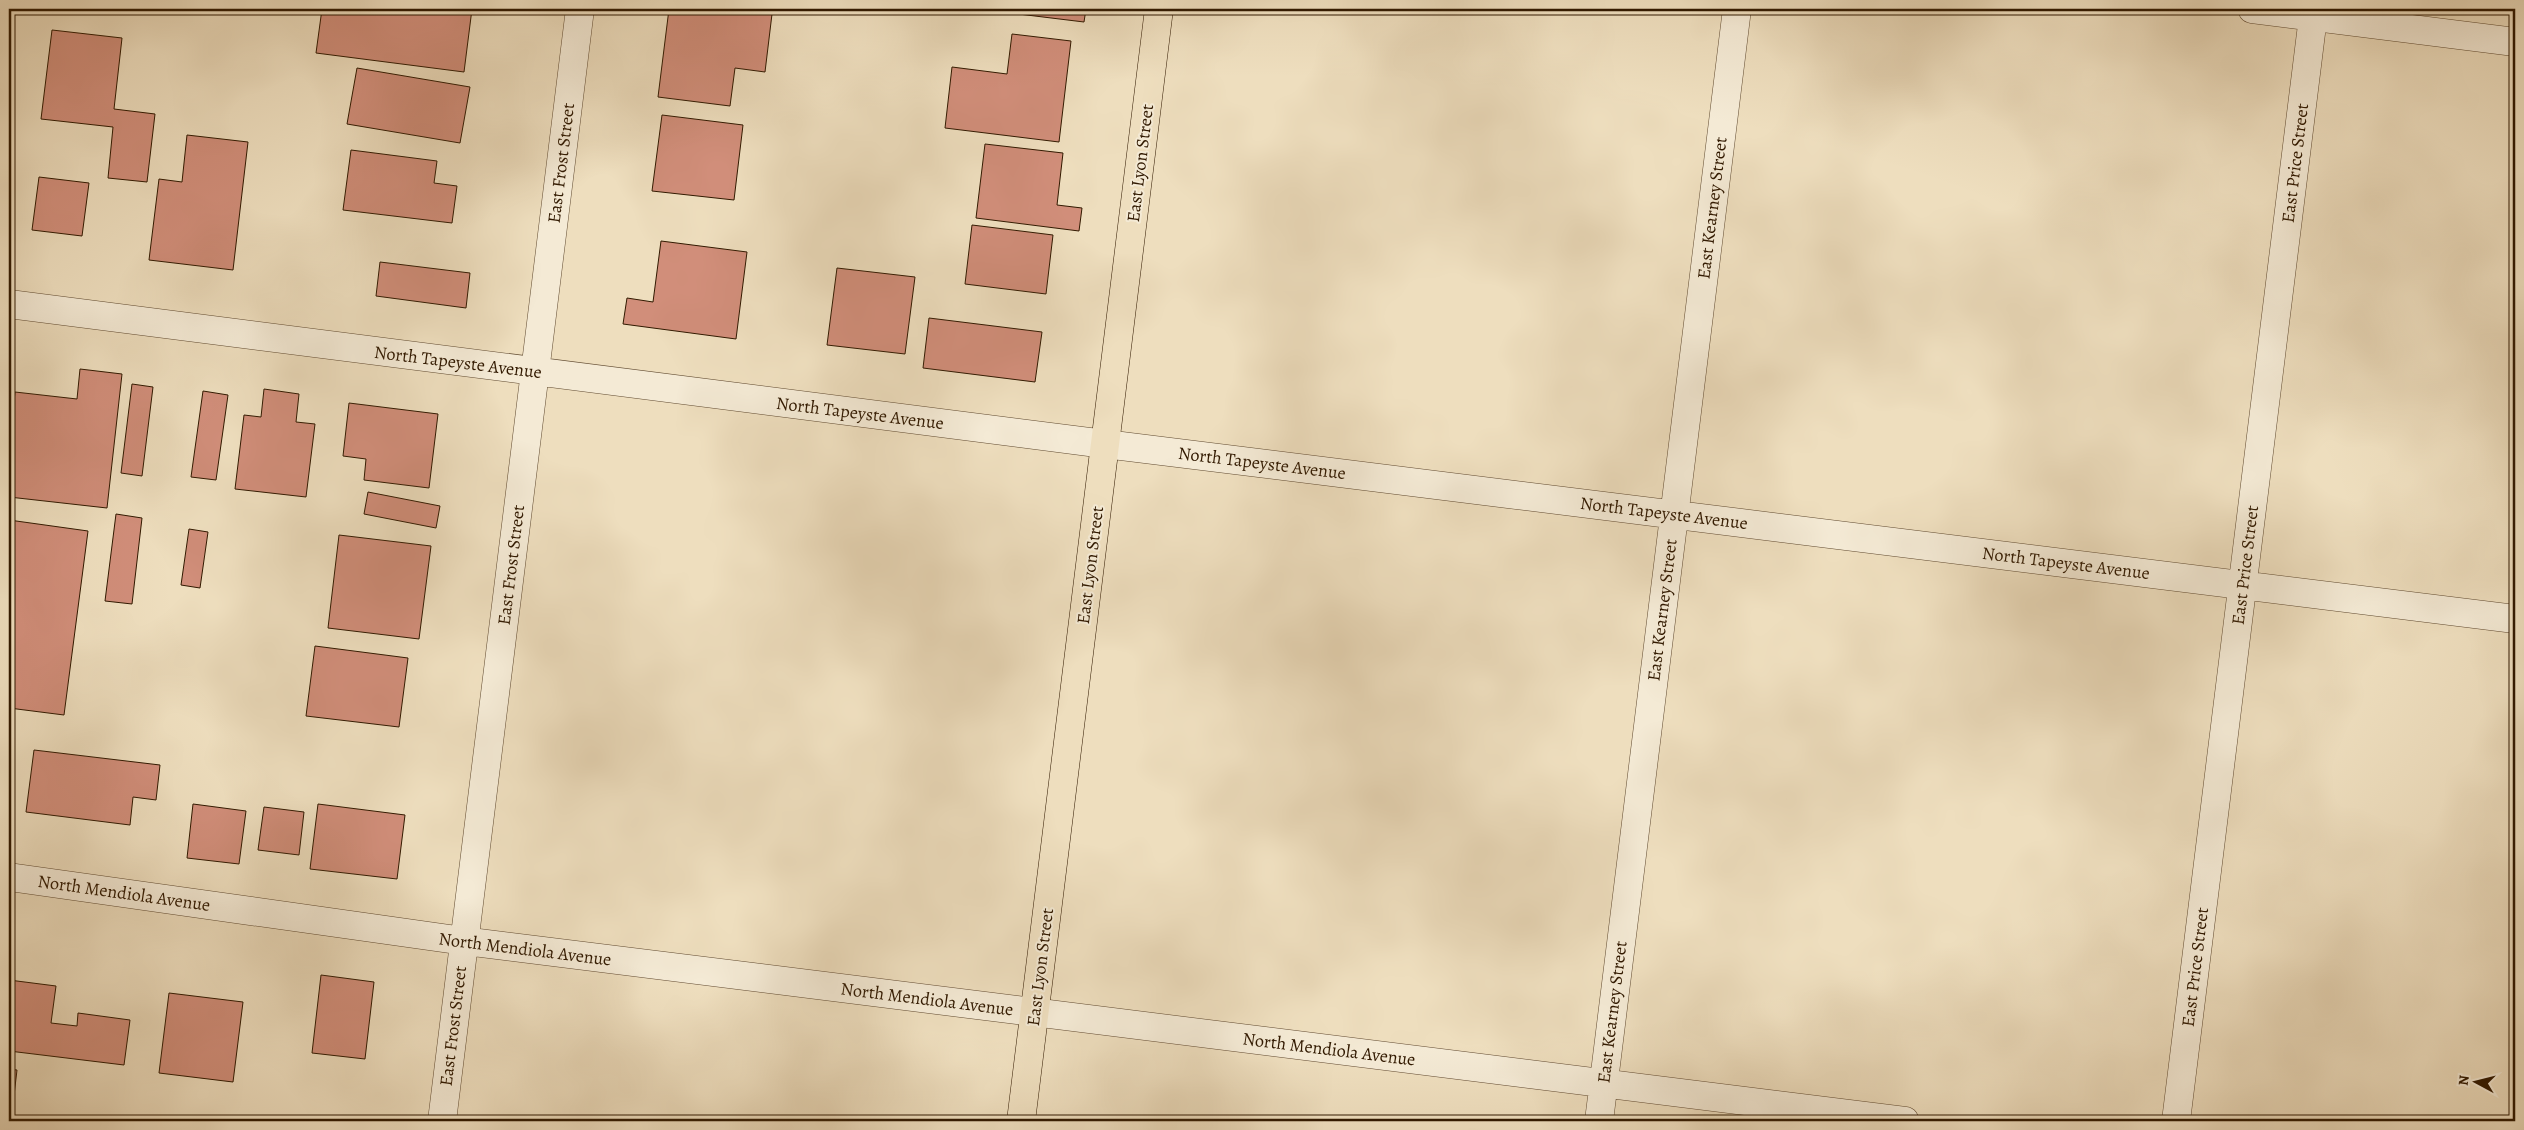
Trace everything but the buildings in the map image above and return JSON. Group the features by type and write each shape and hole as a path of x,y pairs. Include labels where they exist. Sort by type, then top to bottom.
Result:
{"main road":[{"name":"East Lyon Street","path":"1021,1121 1159,9"}],"street":[{"name":"East Frost Street","path":"442,1121 580,9"},
{"name":"East Kearney Street","path":"1598,1121 1737,9"},
{"path":"2252,9 2314,13 2515,42"},
{"name":"East Price Street","path":"2176,1121 2314,13"},
{"name":"North Tapeyste Avenue","path":"9,304 1105,444 2515,619"},
{"name":"North Mendiola Avenue","path":"9,877 464,941 1905,1121"}]}
